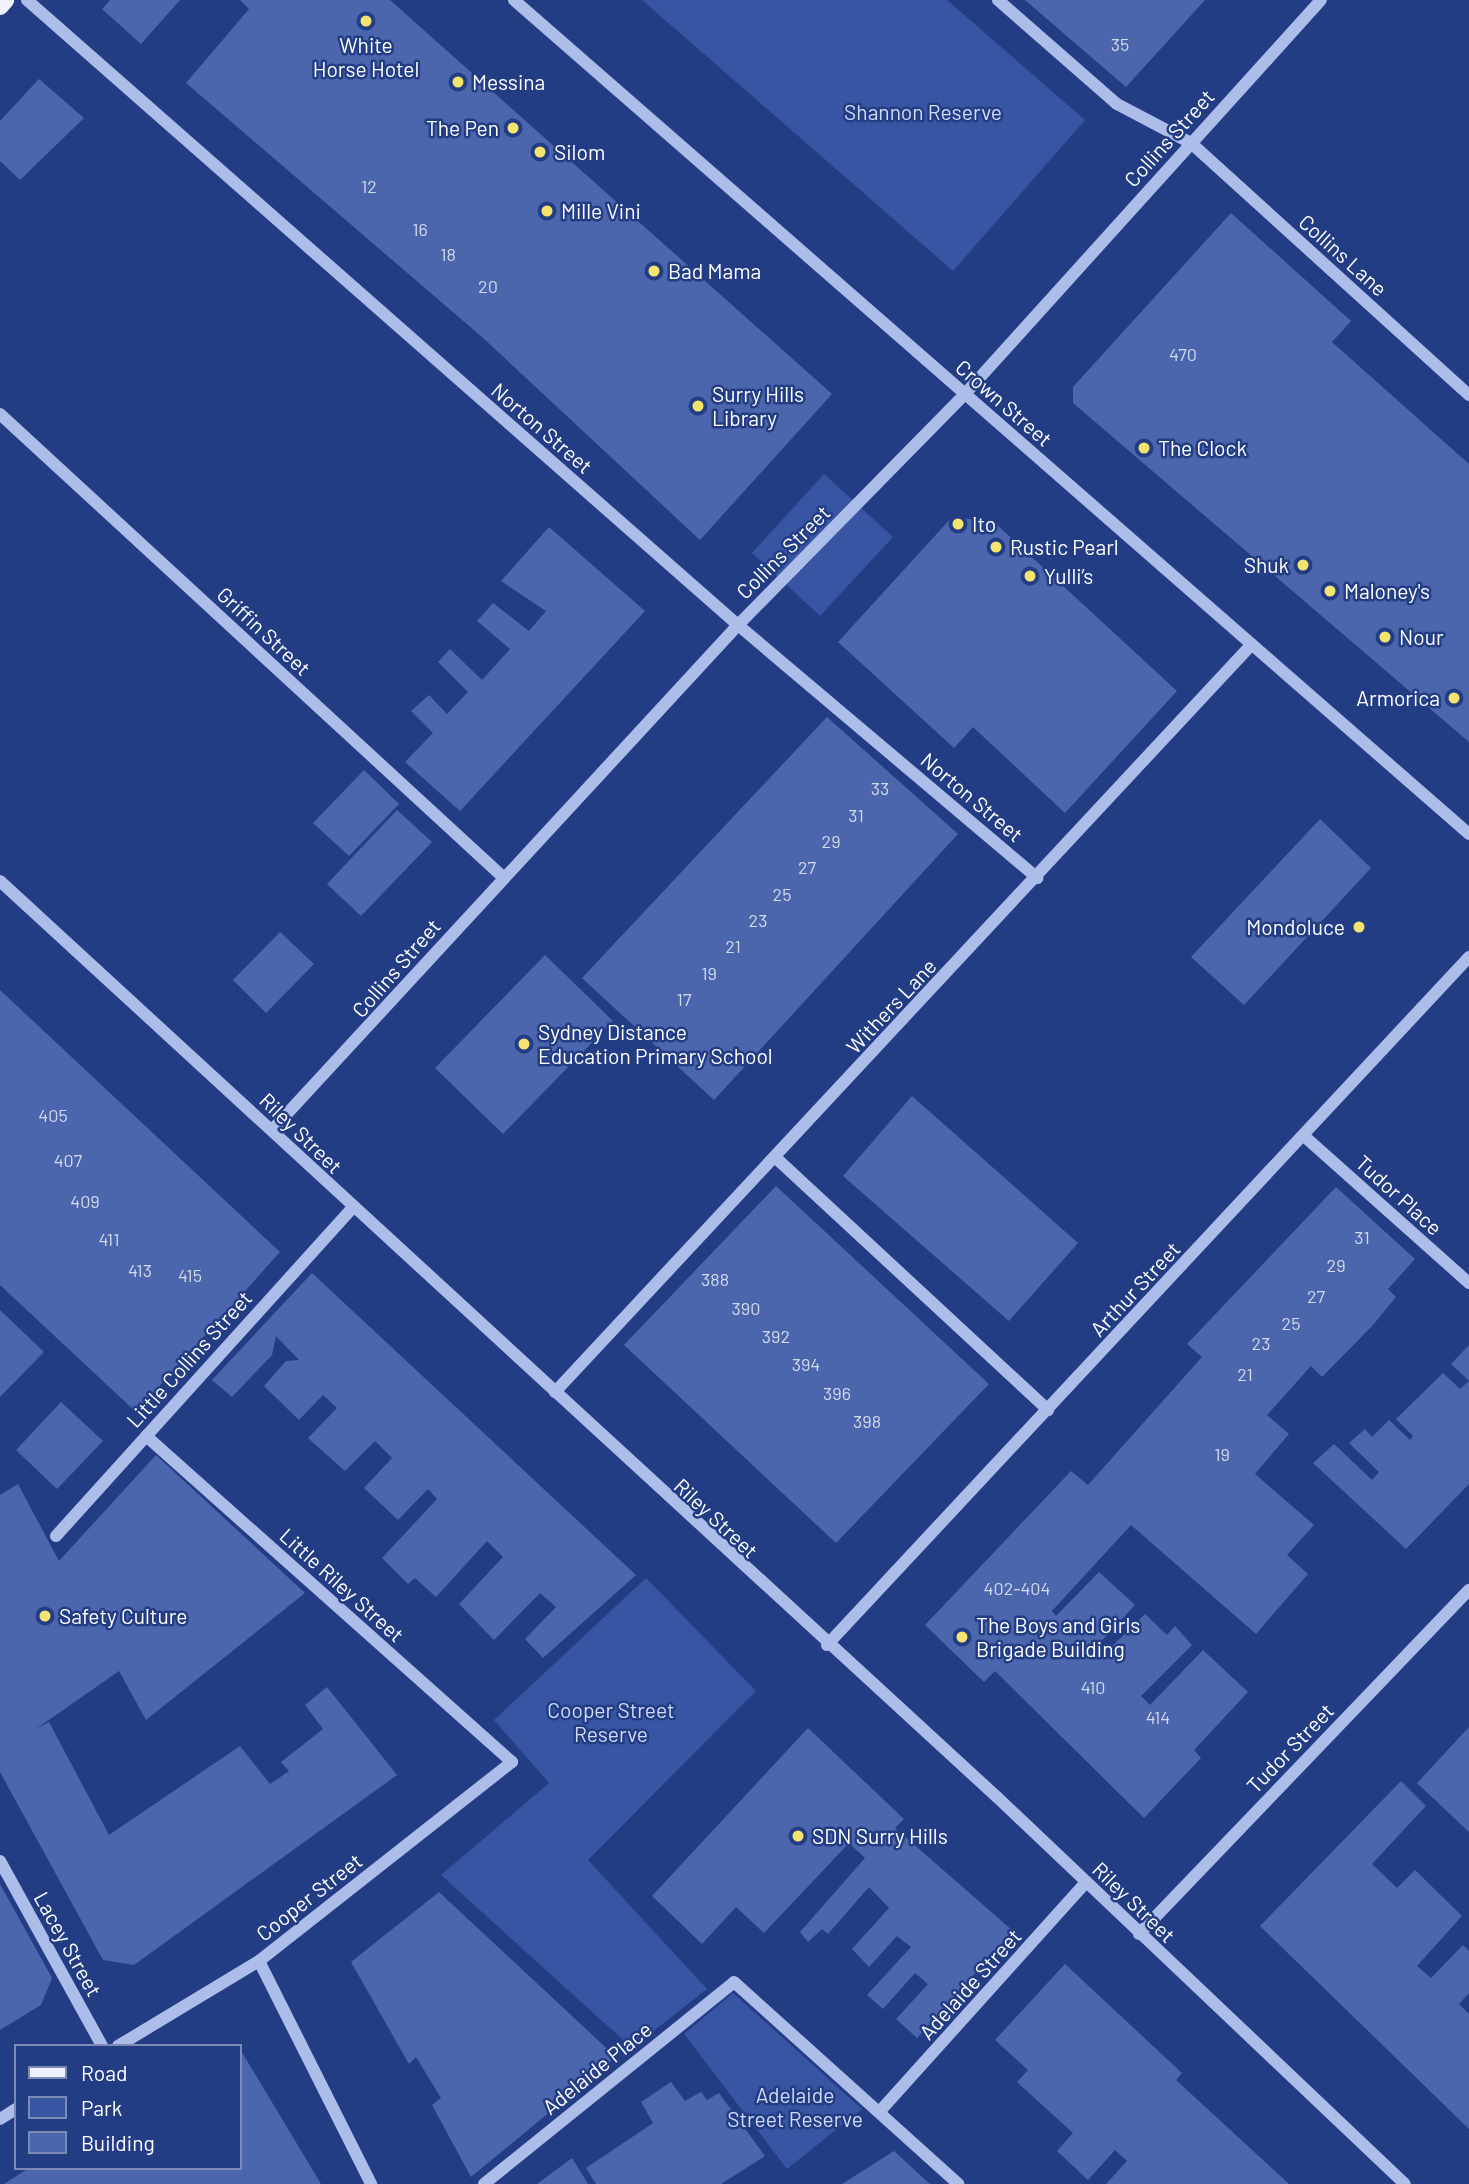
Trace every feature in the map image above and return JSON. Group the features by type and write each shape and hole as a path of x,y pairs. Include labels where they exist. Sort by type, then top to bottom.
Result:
{"main road":[{"path":"0,6 5,0"}],"street":[{"name":"Norton Street","path":"27,0 738,625 1037,878"},
{"name":"Crown Street","path":"514,0 964,395 1466,828"},
{"name":"Collins Lane","path":"998,0 1117,104 1191,144 1469,395"},
{"name":"Collins Street","path":"272,1130 738,625 964,395 1321,0"},
{"name":"Griffin Street","path":"0,414 503,877"},
{"name":"Withers Lane","path":"555,1392 1037,878 1252,644"},
{"name":"Riley Street","path":"0,881 272,1130 351,1209 555,1392 1086,1882 1405,2184"},
{"name":"Arthur Street","path":"827,1645 1469,957"},
{"name":"Tudor Place","path":"1304,1136 1469,1283"},
{"path":"776,1158 1048,1410"},
{"name":"Little Collins Street","path":"57,1536 351,1209"},
{"name":"Little Riley Street","path":"146,1436 512,1762"},
{"name":"Tudor Street","path":"1139,1934 1469,1590"},
{"name":"Cooper Street","path":"121,2044 259,1961 512,1762"},
{"name":"Lacey Street","path":"0,1861 101,2044"},
{"name":"Adelaide Street","path":"881,2110 1086,1882"},
{"path":"259,1961 371,2184"},
{"name":"Adelaide Place","path":"484,2184 734,1982 881,2110"},
{"path":"881,2110 958,2184"}],"green space":[{"name":"Shannon Reserve","path":"642,0 947,0 1085,120 953,271"},
{"path":"824,474 893,537 820,616 752,553"},
{"name":"Cooper Street Reserve","path":"646,1578 756,1691 588,1860 707,1989 632,2048 441,1875 549,1783 494,1720"},
{"name":"Adelaide Street Reserve","path":"733,1993 862,2109 787,2169 684,2034"}],"building":[{"path":"110,0 180,0 141,44 102,9"},
{"path":"240,0 390,0 832,394 700,540 482,337 186,83 249,9"},
{"path":"1025,0 1205,0 1126,87"},
{"path":"39,79 84,118 20,180 0,161 0,121"},
{"path":"1231,213 1351,321 1332,342 1469,464 1469,742 1073,403 1073,387"},
{"path":"953,516 996,524 1177,691 1065,813 973,727 954,748 838,642"},
{"path":"549,527 645,611 460,811 405,762 433,733 411,711 429,695 447,714 468,692 438,662 450,649 482,680 510,649 477,621 493,603 529,631 546,611 501,581"},
{"path":"827,717 958,834 714,1100 582,978"},
{"path":"364,770 399,804 349,856 313,823"},
{"path":"397,810 432,842 361,916 327,884"},
{"path":"1320,819 1371,868 1244,1005 1191,957"},
{"path":"280,932 314,964 266,1013 233,980"},
{"name":"Sydney Distance Education Primary School","path":"545,955 613,1021 503,1134 435,1068"},
{"path":"0,990 280,1252 136,1412 0,1285"},
{"path":"912,1096 1078,1243 1009,1321 843,1176"},
{"path":"776,1186 989,1384 836,1543 624,1345"},
{"path":"1336,1187 1415,1259 1388,1289 1396,1297 1373,1325 1322,1377 1311,1366 1267,1415 1289,1434 1255,1474 1314,1525 1287,1555 1308,1574 1256,1634 1131,1525 1052,1611 1056,1616 1099,1572 1135,1605 1093,1650 1101,1657 1145,1614 1167,1635 1175,1626 1192,1645 1141,1696 1150,1705 1203,1650 1248,1692 1194,1750 1201,1758 1144,1818 995,1671 984,1682 925,1625 1071,1471 1088,1485 1202,1357 1187,1344"},
{"path":"312,1273 636,1575 543,1658 525,1639 556,1607 540,1593 494,1640 459,1604 503,1557 487,1541 436,1597 415,1578 408,1584 382,1558 437,1499 428,1489 398,1520 364,1488 392,1458 375,1441 345,1471 308,1438 337,1408 323,1395 299,1420 264,1386 286,1361 299,1360 276,1336 272,1355 232,1397 212,1380"},
{"path":"0,1310 44,1352 0,1397"},
{"path":"1469,1345 1469,1381 1451,1364"},
{"path":"1443,1373 1460,1389 1469,1381 1469,1484 1406,1549 1313,1463 1334,1444 1372,1480 1379,1472 1349,1443 1365,1429 1372,1437 1389,1420 1410,1440 1413,1436 1396,1419"},
{"path":"61,1402 103,1441 57,1489 16,1450"},
{"path":"156,1455 305,1593 146,1720 119,1671 36,1729 49,1722 109,1835 240,1746 270,1784 289,1771 281,1762 323,1729 305,1705 327,1687 397,1775 134,1965 103,1960 0,1772 0,1495 18,1484 59,1561"},
{"path":"1469,1727 1469,1832 1417,1783"},
{"path":"808,1728 904,1819 895,1828 1013,1931 917,2038 896,2019 928,1984 915,1973 883,2009 867,1995 911,1947 897,1936 869,1967 852,1949 889,1908 869,1887 828,1934 822,1929 808,1942 800,1932 865,1858 849,1843 764,1933 736,1907 702,1944 652,1896"},
{"path":"1401,1781 1426,1806 1372,1864 1397,1888 1415,1870 1462,1916 1417,1966 1431,1978 1463,1945 1469,1951 1469,1993 1459,2004 1469,2014 1469,2129 1260,1926"},
{"path":"0,1884 52,1978 41,2005 0,2030"},
{"path":"439,1892 616,2057 471,2177 432,2105 441,2098 416,2057 409,2064 351,1962"},
{"path":"1065,1964 1182,2073 1176,2080 1289,2184 1106,2184 1127,2161 1115,2150 1088,2180 1057,2151 1073,2133 1017,2082 1028,2070 995,2040"},
{"path":"242,2052 321,2184 4,2184 26,2170 242,2170"},
{"path":"671,2082 685,2101 701,2092 707,2100 719,2093 765,2156 721,2184 596,2184 586,2168 653,2123 641,2102"},
{"path":"894,2151 930,2184 842,2184"},
{"path":"572,2158 588,2184 537,2184"}],"place":[{"name":"White Horse Hotel","path":"366,21"},
{"name":"Messina","path":"458,82"},
{"name":"The Pen","path":"513,128"},
{"name":"Silom","path":"540,152"},
{"name":"Mille Vini","path":"547,211"},
{"name":"Bad Mama","path":"654,271"},
{"name":"Surry Hills Library","path":"698,406"},
{"name":"The Clock","path":"1144,448"},
{"name":"Ito","path":"958,524"},
{"name":"Rustic Pearl","path":"996,547"},
{"name":"Shuk","path":"1303,565"},
{"name":"Yulli’s","path":"1030,576"},
{"name":"Maloney's","path":"1330,591"},
{"name":"Nour","path":"1385,637"},
{"name":"Armorica","path":"1454,698"},
{"name":"Mondoluce","path":"1359,927"},
{"name":"Sydney Distance Education Primary School","path":"524,1044"},
{"name":"Safety Culture","path":"45,1616"},
{"name":"The Boys and Girls Brigade Building","path":"962,1637"},
{"name":"SDN Surry Hills","path":"798,1836"}]}
